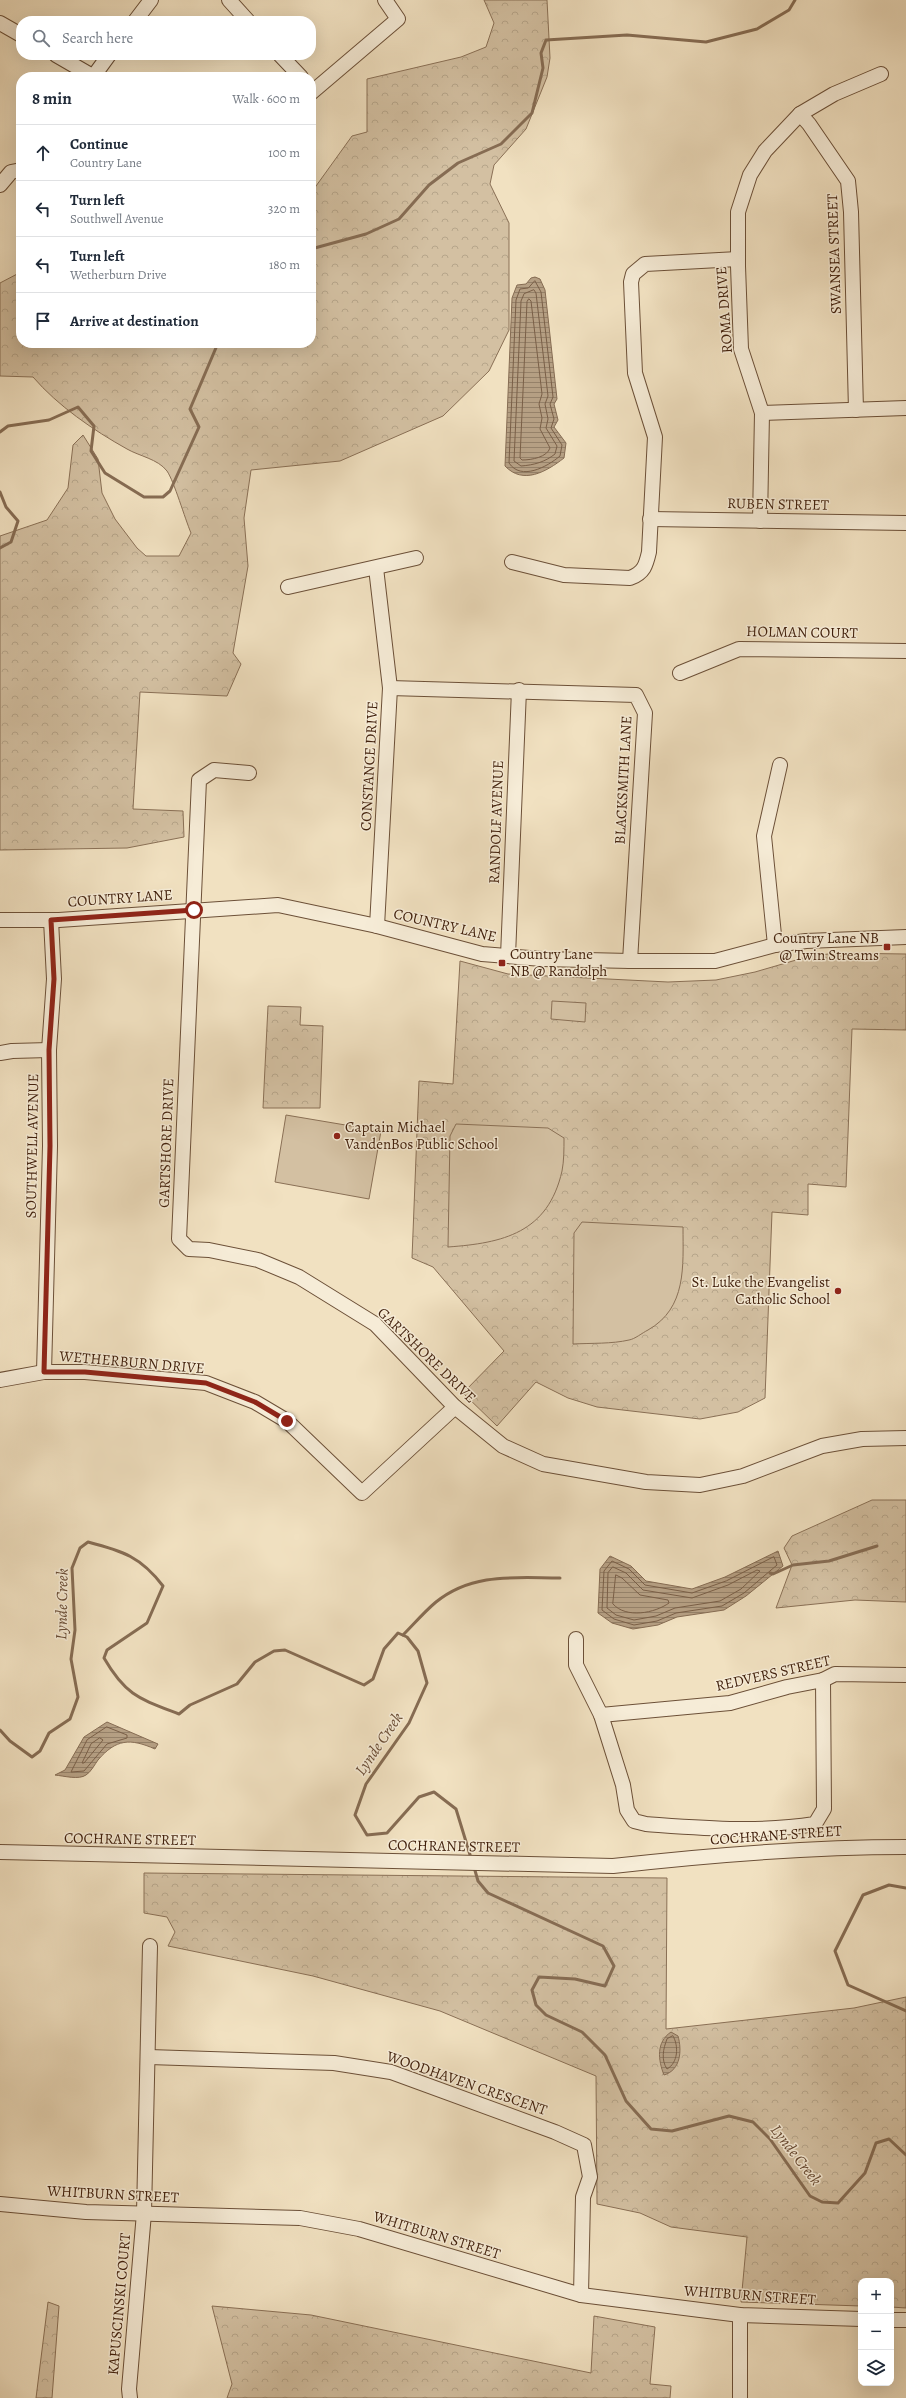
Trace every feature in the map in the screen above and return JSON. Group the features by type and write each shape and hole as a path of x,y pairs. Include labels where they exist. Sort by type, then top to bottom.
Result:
{"street":[{"path":"139,16 151,0"},
{"path":"229,0 243,16"},
{"path":"316,87 398,19 385,0"},
{"path":"0,23 16,32"},
{"path":"64,60 85,72"},
{"path":"97,72 105,60"},
{"path":"285,60 296,72"},
{"name":"ROMA DRIVE","path":"760,521 762,413 741,349 738,212 750,175 765,151 800,114 834,94 881,74"},
{"name":"SWANSEA STREET","path":"800,114 809,124 848,181 851,212 856,410"},
{"path":"0,185 11,172 16,171"},
{"path":"512,562 564,575 630,578 637,575 645,567 649,552 655,437 635,372 631,282 633,274 645,264 738,259"},
{"path":"762,413 906,408"},
{"name":"RUBEN STREET","path":"650,519 906,523"},
{"path":"288,587 416,558"},
{"path":"376,568 390,688"},
{"name":"HOLMAN COURT","path":"680,673 739,648 906,651"},
{"name":"CONSTANCE DRIVE","path":"377,926 390,688 519,690"},
{"name":"RANDOLF AVENUE","path":"508,956 519,690"},
{"name":"BLACKSMITH LANE","path":"519,690 636,695 646,713 630,961"},
{"path":"775,945 764,836 780,765"},
{"name":"GARTSHORE DRIVE","path":"249,772 214,770 200,780 179,1239 189,1249 209,1250 258,1260 292,1275 369,1320 375,1324 456,1408 503,1446 543,1464 646,1482 700,1485 743,1476 822,1446 862,1439 906,1438"},
{"name":"COUNTRY LANE","path":"0,920 51,920 278,905 377,926 482,954 542,959 630,961 715,961 775,945 806,941 906,937"},
{"name":"SOUTHWELL AVENUE","path":"44,1372 50,1146 49,1050 54,979 51,920"},
{"path":"0,1054 12,1051 49,1050"},
{"name":"WETHERBURN DRIVE","path":"0,1380 44,1372 85,1372 206,1383 255,1402 287,1421 362,1493 456,1408"},
{"path":"576,1639 576,1665 601,1715 622,1779 627,1810 634,1821 693,1828 780,1830 815,1824 824,1809 823,1680"},
{"name":"REDVERS STREET","path":"601,1715 730,1703 787,1687 823,1680 835,1674 906,1675"},
{"name":"COCHRANE STREET","path":"0,1852 613,1866 682,1858 848,1847 906,1847"},
{"path":"144,2213 149,2057 150,1946"},
{"name":"WOODHAVEN CRESCENT","path":"149,2057 334,2063 391,2072 555,2132 584,2145 590,2177 583,2197 581,2295"},
{"name":"WHITBURN STREET","path":"0,2204 86,2212 300,2218 359,2229 581,2295 740,2315 858,2319"},
{"name":"KAPUSCINSKI COURT","path":"130,2398 129,2389 144,2213"},
{"path":"740,2315 740,2398"},
{"path":"894,2320 906,2320"}],"green space":[{"path":"484,0 547,0 550,58 547,77 526,129 494,165 490,184 509,223 509,330 489,371 443,416 340,461 251,470 244,518 248,566 233,653 241,664 227,696 140,692 133,809 183,811 184,837 127,848 0,850 0,536 47,520 68,488 73,445 83,435 98,459 102,493 115,519 137,548 146,556 179,556 191,533 170,476 159,463 127,449 89,426 53,398 33,377 0,376 0,283 16,275 16,348 316,348 316,186 352,136 367,132 367,79 461,57 486,47 494,23"},
{"path":"834,953 906,954 906,1030 852,1029 846,1187 808,1184 808,1215 772,1212 765,1398 738,1412 700,1419 597,1407 568,1398 536,1382 497,1426 463,1393 504,1351 433,1267 412,1258 419,1081 453,1084 460,961 508,974 668,982 716,980 755,972 803,958"},
{"path":"552,1001 586,1003 585,1022 551,1019"},
{"path":"268,1006 301,1007 300,1025 323,1026 320,1108 263,1108"},
{"path":"286,1115 381,1131 369,1199 275,1182"},
{"path":"456,1124 548,1128 564,1138 563,1167 555,1192 546,1208 534,1221 520,1231 505,1238 487,1242 448,1247 450,1136"},
{"path":"582,1222 683,1227 682,1271 676,1298 670,1310 661,1321 634,1338 616,1342 573,1344 574,1233"},
{"path":"872,1500 906,1500 906,1602 855,1600 776,1608 792,1565 784,1548 792,1536"},
{"path":"144,1873 667,1878 666,2029 854,2008 906,1997 906,2308 894,2307 894,2278 858,2278 858,2306 741,2302 747,2237 671,2227 640,2213 597,2204 596,2076 440,2011 313,1976 168,1946 175,1932 167,1917 144,1913"},
{"path":"48,2302 59,2306 52,2398 36,2398"},
{"path":"212,2306 311,2315 591,2373 594,2316 655,2327 650,2384 671,2386 670,2398 227,2398 232,2384"}],"water":[{"path":"535,277 540,279 545,290 557,399 554,404 558,420 554,427 566,443 564,458 542,472 527,476 512,472 505,466 512,298 517,285 526,284 531,278"},
{"path":"778,1551 783,1566 746,1596 724,1610 677,1617 658,1625 633,1629 612,1623 598,1613 600,1569 610,1556 631,1566 646,1581 692,1589 725,1577"},
{"path":"107,1722 158,1744 155,1749 146,1745 131,1742 117,1744 98,1760 90,1772 86,1775 71,1777 55,1775 65,1770 84,1737"},
{"path":"671,2032 678,2036 680,2053 674,2069 664,2075 660,2063 660,2052 663,2041"}],"waterway":[{"path":"316,248 366,234 399,219 429,185 458,163 501,144 532,113 543,68 541,53 546,40 627,35 706,42 757,29 789,10 795,0"},
{"path":"0,432 8,426 49,420 78,407 94,426 91,451 105,473 144,497 163,497 170,491 199,427 190,409 216,348"},
{"path":"0,492 6,507 18,521 11,542 0,548"},
{"name":"Lynde Creek","path":"0,1730 10,1741 32,1757 40,1751 49,1733 70,1719 78,1697 71,1659 75,1630 72,1568 80,1548 88,1542 100,1545 130,1556 147,1568 163,1586 147,1623 107,1650 104,1658 120,1681 135,1695 179,1714 190,1705 237,1684 255,1662 274,1651 285,1650 364,1685 373,1679 384,1649 398,1633 407,1637 418,1651 427,1683 409,1723 366,1784 355,1815 367,1835 387,1833 419,1797 434,1792 456,1809 471,1858"},
{"path":"770,1573 773,1574 793,1565 829,1561 877,1546"},
{"path":"403,1635 436,1602 450,1592 465,1586 480,1581 495,1579 560,1578"},
{"name":"Lynde Creek","path":"474,1867 478,1881 488,1893 603,1946 614,1966 605,1986 575,1979 539,1977 532,1990 536,2005 546,2015 582,2032 605,2055 626,2101 651,2129 672,2131 729,2116 753,2122 770,2139 810,2196 822,2202 838,2203 865,2173 876,2143 889,2139 906,2155"},
{"name":"Lynde Creek","path":"906,1888 889,1885 863,1895 835,1951 848,1985 906,2011"}],"place":[{"name":"Country Lane NB @ Twin Streams","path":"887,947"},
{"name":"Country Lane NB @ Randolph","path":"502,963"},
{"name":"Captain Michael VandenBos Public School","path":"337,1136"},
{"name":"St. Luke the Evangelist Catholic School","path":"838,1291"}],"route":[{"path":"194,910 51,920 54,979 49,1050 50,1146 44,1372 85,1372 206,1383 255,1402 287,1421"}]}
